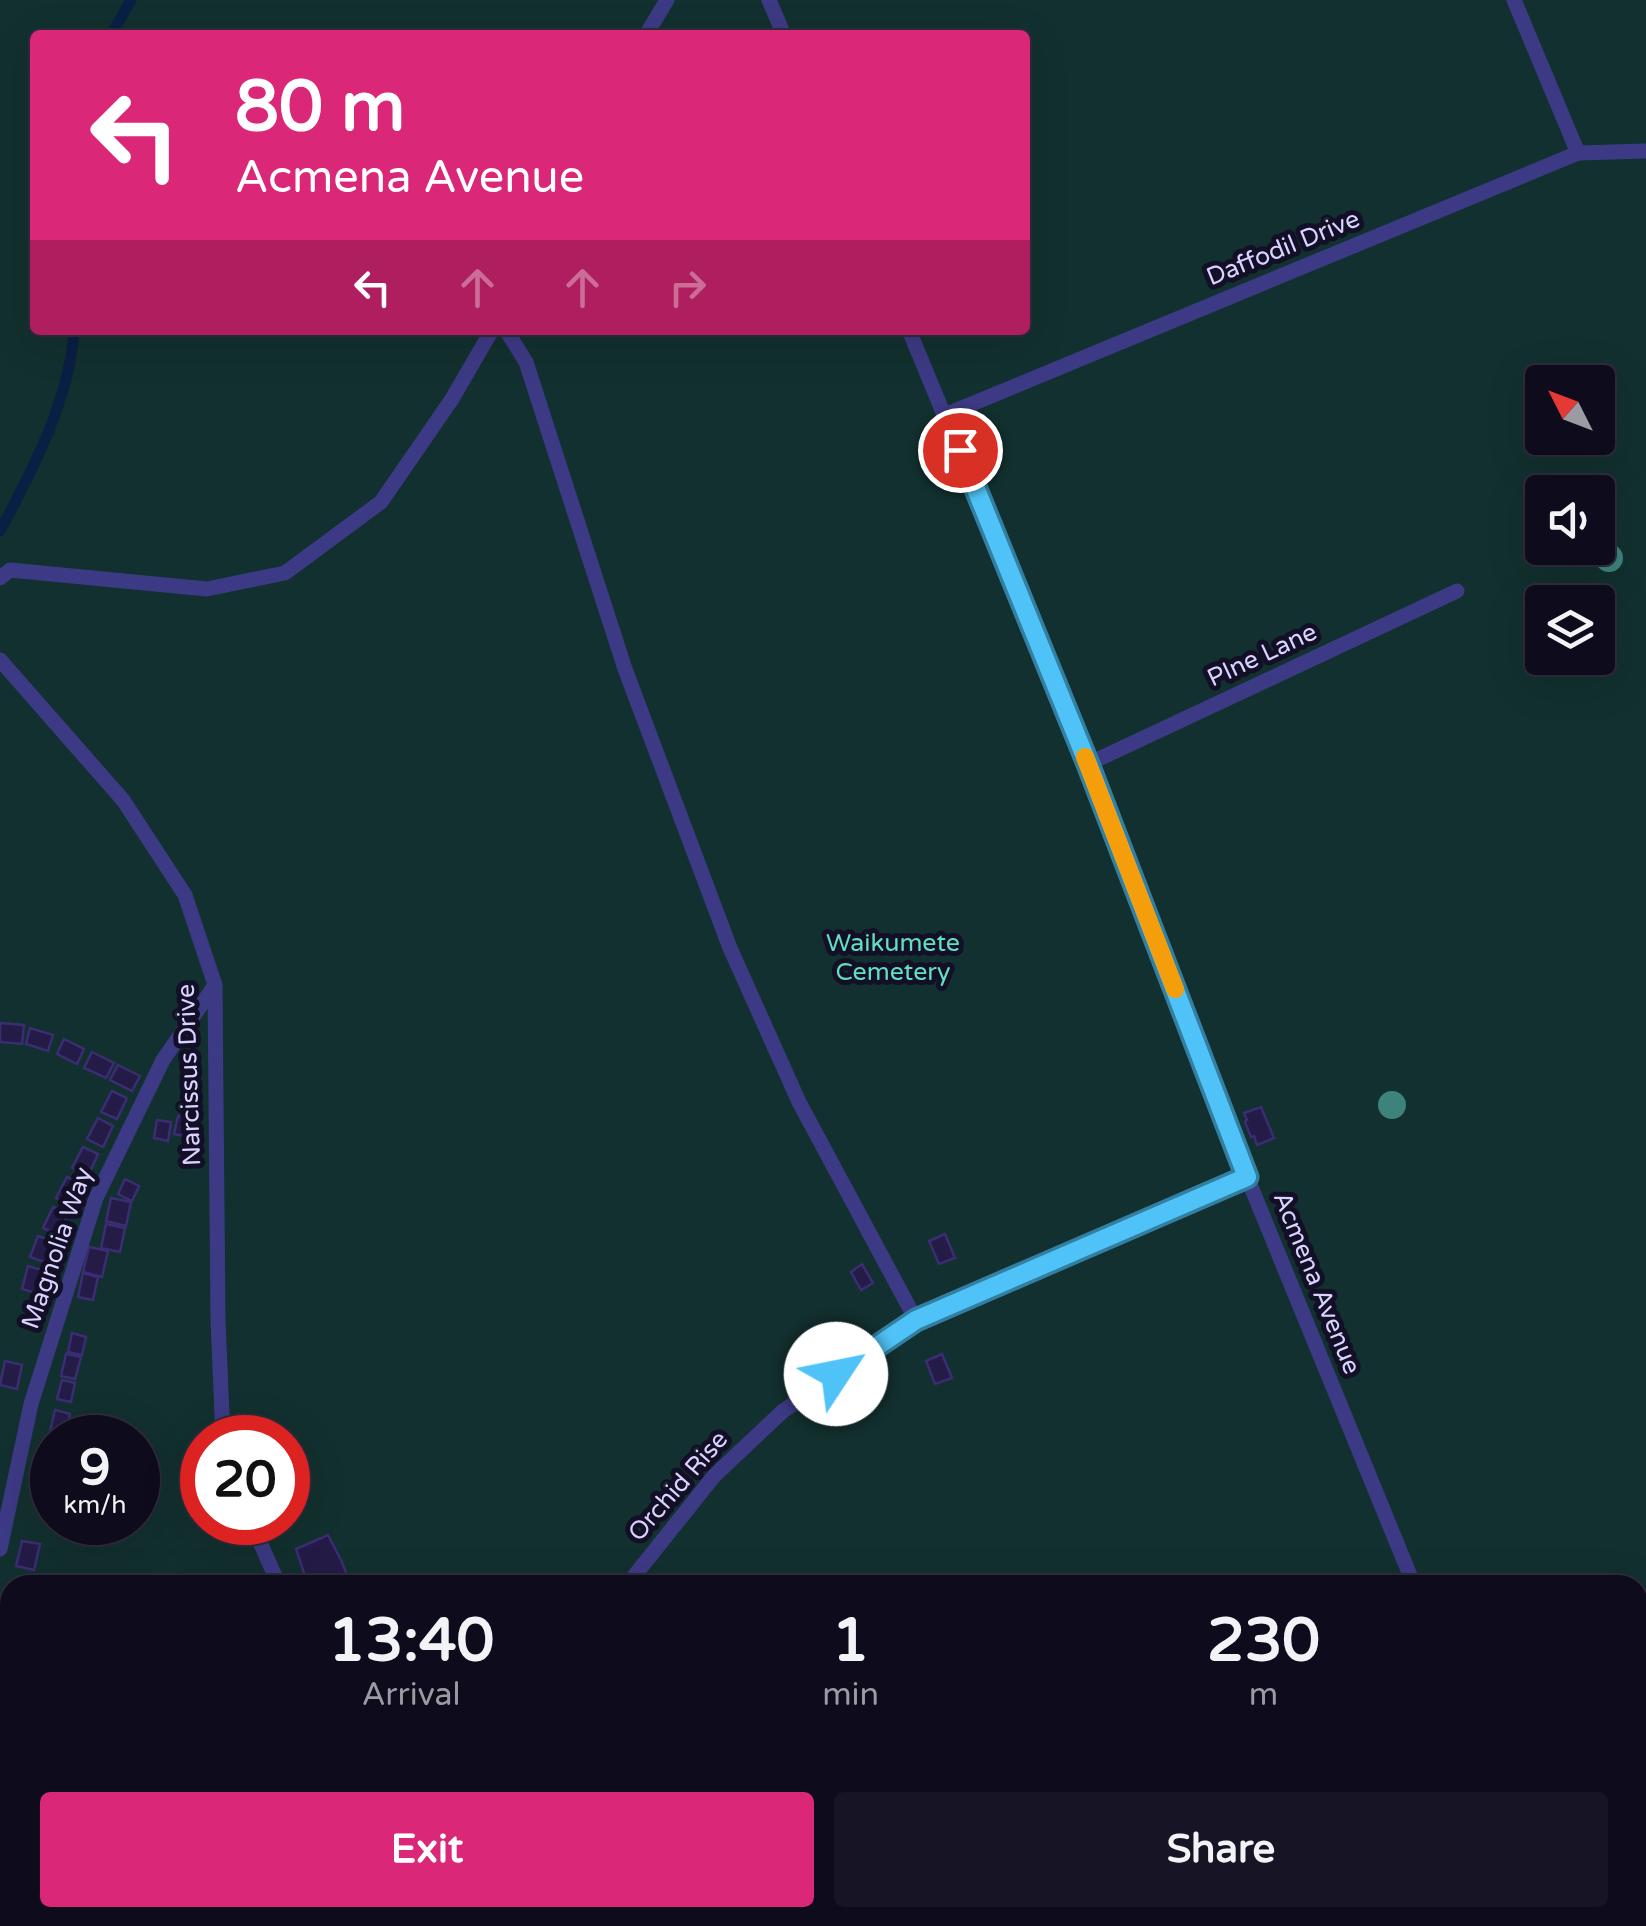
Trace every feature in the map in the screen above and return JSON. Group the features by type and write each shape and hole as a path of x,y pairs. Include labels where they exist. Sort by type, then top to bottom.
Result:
{"lane":[{"path":"649,30 667,0"},
{"path":"770,0 782,30"},
{"path":"1514,0 1578,153"},
{"name":"Daffodil Drive","path":"945,415 1578,153 1646,151"},
{"path":"0,578 10,570 207,589 286,573 382,502 452,400 489,335"},
{"path":"509,335 526,362 625,668 730,948 799,1102 916,1320"},
{"name":"Acmena Avenue","path":"911,335 1088,764 1247,1177 1410,1575"},
{"name":"PIne Lane","path":"1088,764 1457,590"},
{"name":"Narcissus Drive","path":"0,660 123,800 186,894 215,985 222,1415"},
{"name":"Magnolia Way","path":"0,1549 31,1404 96,1198 163,1060 215,985"},
{"name":"Orchid Rise","path":"635,1575 714,1476 783,1411 916,1320 1247,1177"},
{"path":"261,1545 274,1575"}],"green space":[{"name":"Waikumete Cemetery","path":"0,0 1646,0 1646,1575 0,1575"}],"building":[{"path":"0,1023 24,1025 22,1044 0,1042"},
{"path":"30,1028 53,1035 48,1051 26,1044"},
{"path":"64,1039 84,1049 77,1064 57,1054"},
{"path":"92,1052 114,1063 106,1078 84,1068"},
{"path":"118,1065 140,1076 132,1091 110,1080"},
{"path":"112,1091 127,1098 117,1119 101,1112"},
{"path":"1261,1107 1274,1138 1257,1145 1244,1113"},
{"path":"178,1116 191,1119 188,1137 174,1134"},
{"path":"98,1118 113,1126 103,1147 87,1139"},
{"path":"157,1120 171,1122 168,1141 154,1138"},
{"path":"83,1147 98,1154 88,1176 72,1168"},
{"path":"67,1177 83,1184 72,1205 56,1198"},
{"path":"125,1179 139,1186 132,1201 118,1194"},
{"path":"111,1198 131,1202 126,1226 106,1221"},
{"path":"53,1207 68,1214 58,1235 43,1228"},
{"path":"106,1224 125,1228 120,1252 101,1248"},
{"path":"945,1234 955,1258 939,1264 929,1241"},
{"path":"38,1236 55,1242 47,1263 30,1257"},
{"path":"89,1247 108,1251 102,1277 83,1272"},
{"path":"862,1264 873,1283 861,1290 851,1272"},
{"path":"28,1266 45,1271 39,1294 22,1289"},
{"path":"83,1273 98,1277 93,1300 78,1297"},
{"path":"72,1333 86,1337 82,1355 68,1352"},
{"path":"66,1354 81,1357 75,1379 61,1376"},
{"path":"942,1354 952,1378 935,1384 926,1361"},
{"path":"5,1361 22,1365 17,1389 0,1385"},
{"path":"62,1380 75,1383 71,1402 57,1399"},
{"path":"328,1535 347,1575 305,1575 296,1549"},
{"path":"22,1541 40,1545 34,1570 16,1566"}],"waterway":[{"path":"114,30 131,0"},
{"path":"0,531 57,408 73,335"}],"slow traffic":[{"path":"1085,757 1175,989"}],"route":[{"path":"836,1374 916,1320 1247,1177 1088,764 960,450"}]}
